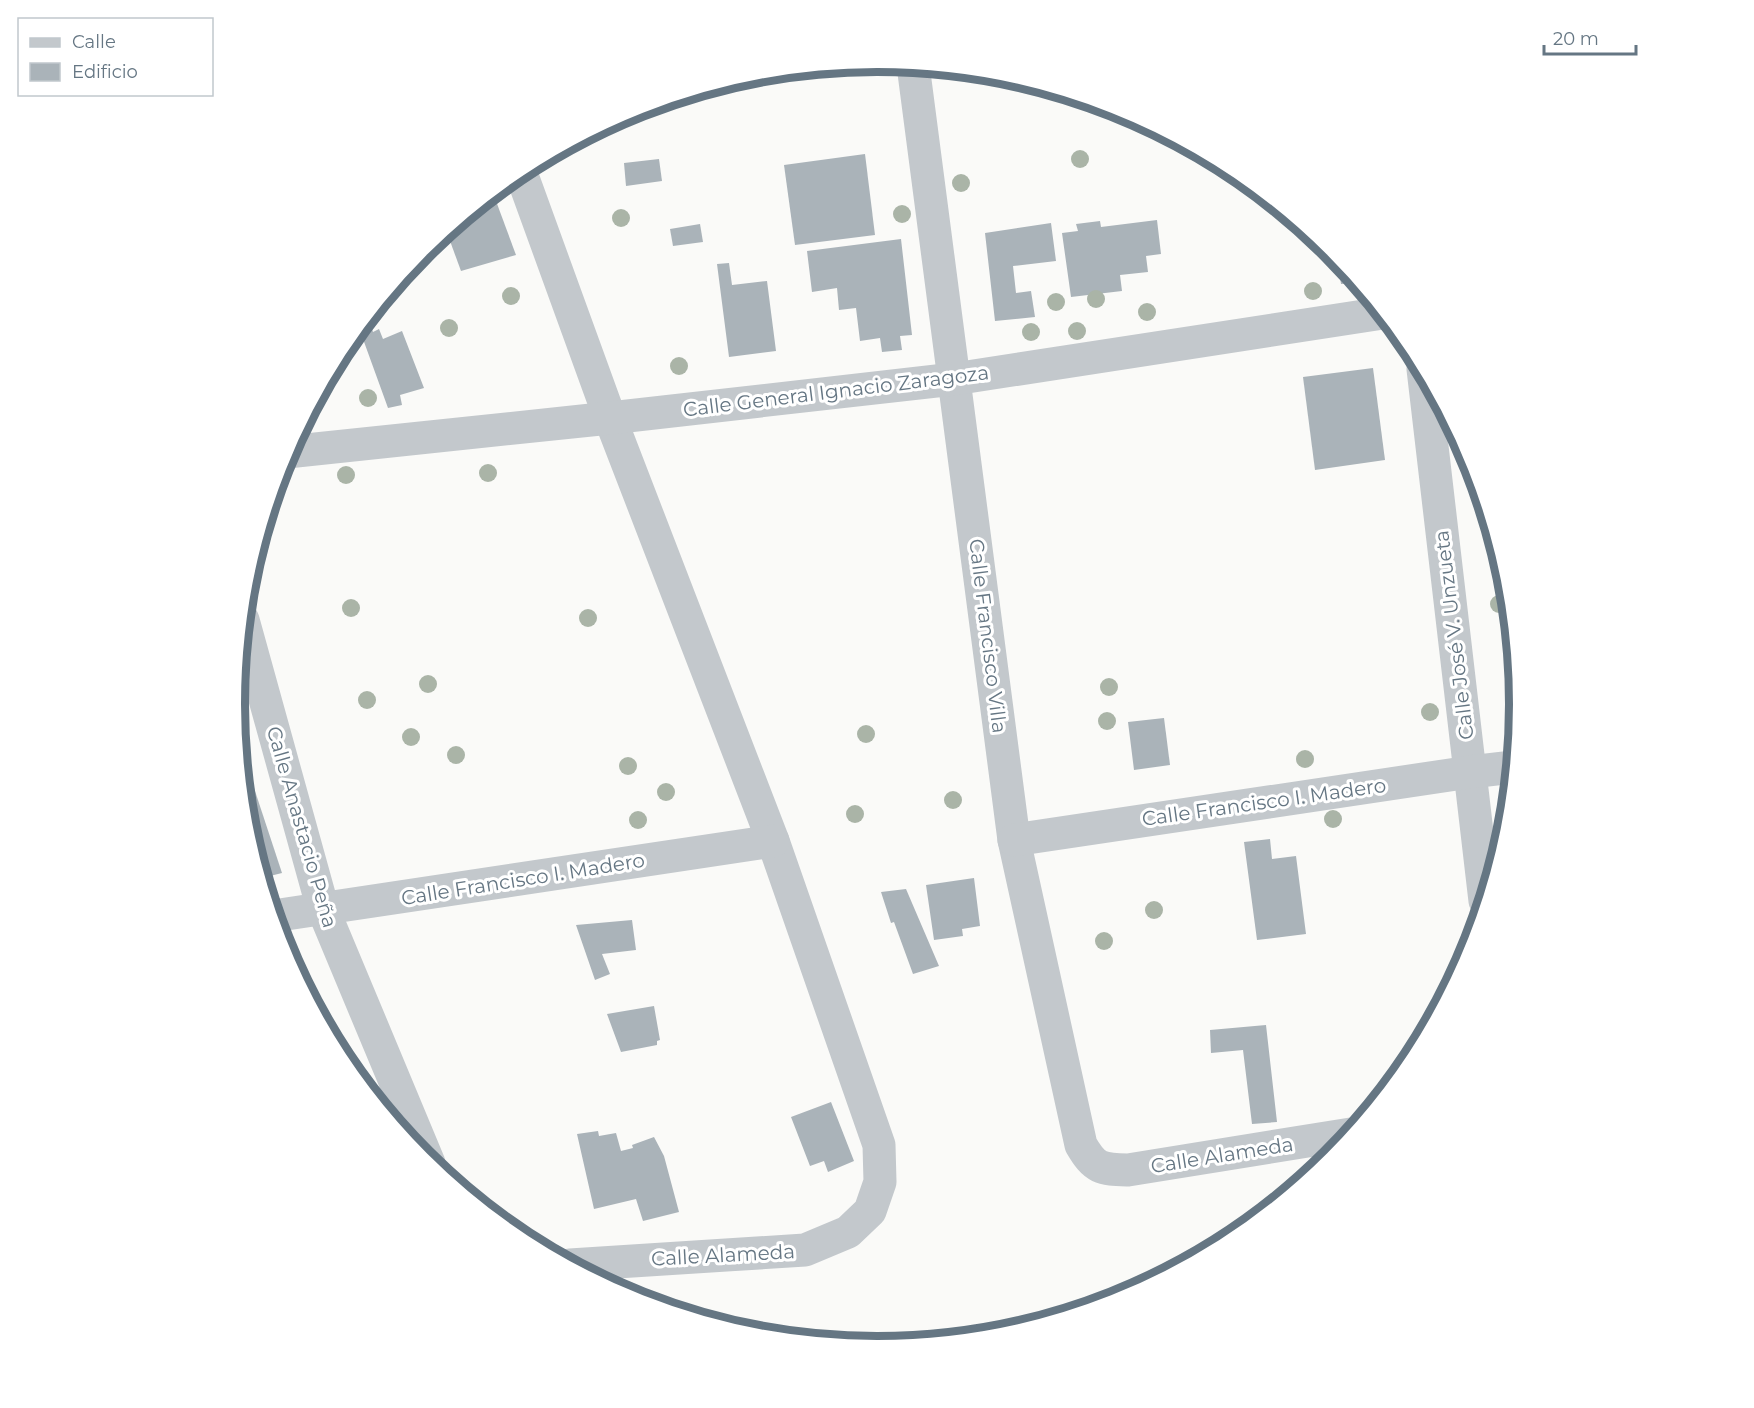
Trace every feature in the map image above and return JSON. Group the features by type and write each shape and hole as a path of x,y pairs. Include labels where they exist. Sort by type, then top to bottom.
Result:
{"street":[{"name":"Calle Francisco Villa","path":"915,73 1014,840 1081,1145 1091,1162 1106,1169 1128,1170"},
{"path":"524,181 610,418 773,841"},
{"name":"Calle General Ignacio Zaragoza","path":"298,451 954,379 1374,314"},
{"name":"Calle José V. Unzueta","path":"1426,391 1483,882"},
{"name":"Calle Anastacio Peña","path":"248,639 323,909 419,1139"},
{"name":"Calle Francisco I. Madero","path":"1014,840 1506,768"},
{"name":"Calle Francisco I. Madero","path":"282,915 773,841"},
{"name":"Calle Alameda","path":"585,1264 805,1250 848,1232 870,1211 880,1182 879,1145 773,841"},
{"name":"Calle Alameda","path":"1128,1170 1338,1136"}],"building":[{"path":"865,154 875,235 795,245 784,165"},
{"path":"659,159 662,181 626,186 624,163"},
{"path":"494,201 516,255 461,271 449,239"},
{"path":"1157,220 1161,254 1146,256 1148,272 1120,275 1122,291 1071,297 1062,233 1078,231 1076,224 1100,221 1101,227"},
{"path":"1051,223 1056,261 1013,266 1016,293 1031,291 1035,317 995,321 985,233"},
{"path":"700,224 703,242 673,246 670,229"},
{"path":"901,239 912,335 900,336 902,350 882,352 880,338 860,341 856,308 839,310 837,288 812,292 807,251"},
{"path":"729,263 732,285 767,281 776,351 729,357 717,264"},
{"path":"1339,274 1349,284 1341,284"},
{"path":"371,326 373,332 379,329 383,339 402,331 424,388 400,395 402,405 388,408 363,338"},
{"path":"1373,368 1385,460 1315,470 1303,377"},
{"path":"1164,718 1170,765 1134,770 1128,722"},
{"path":"250,788 254,788 282,873 270,876"},
{"path":"1270,839 1272,859 1296,856 1306,934 1257,940 1244,842"},
{"path":"974,878 980,926 962,929 963,936 934,940 926,885"},
{"path":"906,889 939,966 913,974 894,922 891,923 881,892"},
{"path":"632,920 636,950 602,954 610,974 595,980 576,925"},
{"path":"654,1006 660,1040 657,1041 657,1045 621,1052 607,1014"},
{"path":"1266,1025 1277,1122 1252,1124 1243,1050 1211,1053 1210,1030"},
{"path":"831,1102 854,1161 828,1172 824,1161 810,1166 791,1117"},
{"path":"598,1131 599,1136 616,1133 621,1151 633,1148 632,1145 654,1137 664,1156 679,1212 643,1221 636,1199 594,1209 577,1134"}]}
